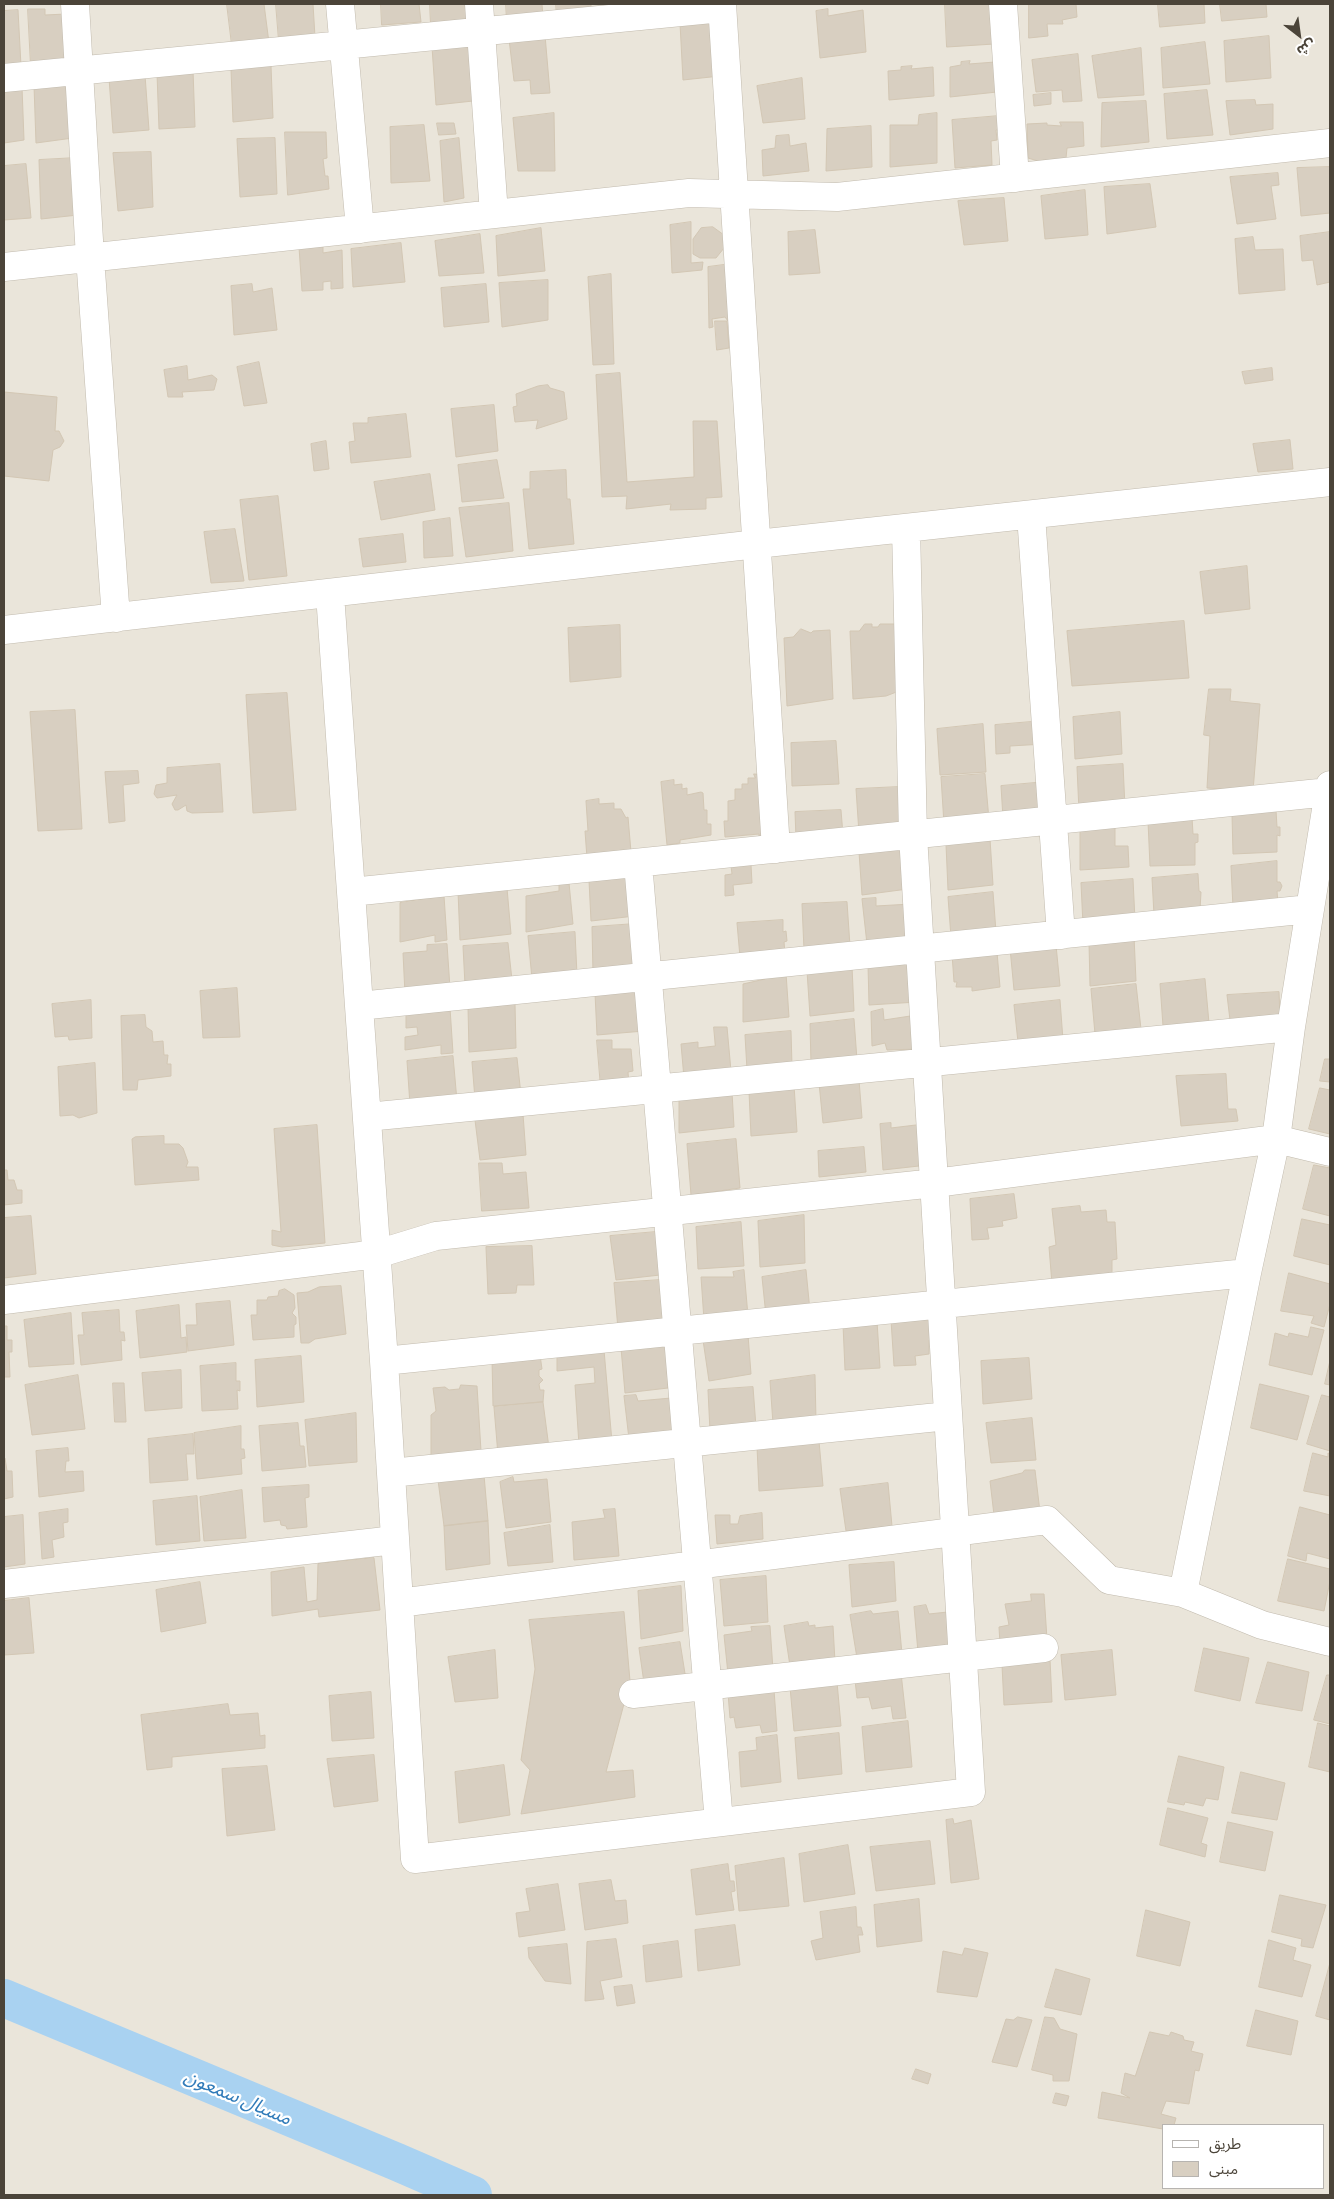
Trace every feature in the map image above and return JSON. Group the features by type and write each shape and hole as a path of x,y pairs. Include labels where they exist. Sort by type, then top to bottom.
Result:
{"street":[{"path":"75,4 90,257 116,618"},
{"path":"340,4 360,229"},
{"path":"479,4 494,214"},
{"path":"1003,4 1015,178"},
{"path":"4,78 481,32 722,6 776,849"},
{"path":"4,267 689,193 734,196 837,197 1330,143"},
{"path":"4,630 757,544 1330,482"},
{"path":"1031,515 1061,936"},
{"path":"330,594 377,1254 415,1859 971,1792 913,835 906,528"},
{"path":"351,892 913,835 1330,789 1327,826 1310,909 1291,1027 1276,1139 1247,1273 1183,1593"},
{"path":"638,863 719,1822"},
{"path":"359,1006 1061,936 1310,909"},
{"path":"367,1117 1291,1027"},
{"path":"4,1300 377,1254 436,1236 935,1182 1276,1139 1330,1152"},
{"path":"384,1361 1247,1273"},
{"path":"391,1473 948,1416"},
{"path":"399,1603 1047,1520 1109,1580 1183,1593 1262,1625 1330,1642"},
{"path":"4,1584 395,1540"},
{"path":"633,1694 1044,1648"}],"shaded area":[{"path":"4,4 1330,4 1330,2195 4,2195"}],"building":[{"path":"227,4 264,4 269,43 232,45"},
{"path":"276,4 313,4 315,37 279,41"},
{"path":"381,4 419,4 421,22 382,25"},
{"path":"430,4 467,4 468,24 431,25"},
{"path":"506,4 542,4 543,18 507,20"},
{"path":"556,4 591,4 591,12 557,16"},
{"path":"945,4 991,4 994,44 947,47"},
{"path":"1029,4 1076,4 1077,17 1062,20 1063,24 1047,24 1048,36 1029,38"},
{"path":"1158,4 1204,4 1205,23 1160,27"},
{"path":"1220,4 1266,4 1267,17 1222,21"},
{"path":"28,9 45,9 45,15 66,14 68,61 31,66"},
{"path":"828,9 828,16 863,10 866,52 820,58 816,11"},
{"path":"18,10 21,66 4,67 4,11"},
{"path":"717,21 720,76 683,80 680,23"},
{"path":"545,35 550,93 531,94 530,80 514,81 509,39"},
{"path":"1269,36 1271,78 1226,82 1224,41"},
{"path":"1205,42 1210,84 1163,88 1161,48"},
{"path":"469,44 473,101 436,105 432,47"},
{"path":"1141,48 1144,95 1098,98 1092,56"},
{"path":"1078,54 1082,101 1063,102 1062,90 1036,92 1032,60"},
{"path":"970,61 969,64 995,62 997,92 950,97 950,67 961,65 961,62"},
{"path":"271,66 273,118 233,122 231,69"},
{"path":"912,66 911,69 933,67 934,96 889,100 888,71 901,70 901,67"},
{"path":"193,70 195,127 159,129 157,73"},
{"path":"145,75 149,130 113,133 109,78"},
{"path":"802,78 805,119 763,123 757,86"},
{"path":"70,82 73,138 36,143 34,85"},
{"path":"22,87 24,140 4,143 4,89"},
{"path":"1207,90 1213,135 1167,139 1164,94"},
{"path":"1051,93 1051,104 1034,106 1033,95"},
{"path":"1255,100 1256,105 1273,104 1273,129 1230,135 1226,101"},
{"path":"1146,101 1149,142 1101,147 1102,103"},
{"path":"554,113 555,171 518,171 513,118"},
{"path":"937,113 937,163 890,167 890,125 918,125 919,115"},
{"path":"999,116 999,130 996,130 997,140 991,141 992,165 955,168 952,120"},
{"path":"1060,122 1083,122 1084,146 1067,148 1066,158 1038,161 1028,158 1027,124 1047,123 1047,125 1061,126"},
{"path":"437,123 454,123 456,134 439,135"},
{"path":"424,125 430,181 391,183 390,127"},
{"path":"871,126 872,167 826,171 827,129"},
{"path":"285,132 326,132 327,158 323,159 325,176 328,176 329,189 288,195"},
{"path":"789,135 790,146 806,143 809,171 763,176 762,150 775,148 776,136"},
{"path":"275,138 277,194 240,197 237,139"},
{"path":"459,138 464,198 444,202 440,141"},
{"path":"151,152 153,207 118,211 113,153"},
{"path":"76,158 78,215 41,219 39,160"},
{"path":"26,164 31,218 4,220 4,166"},
{"path":"1330,167 1330,213 1301,216 1297,168"},
{"path":"1278,173 1279,185 1271,186 1276,219 1237,224 1230,177"},
{"path":"1150,184 1156,227 1107,234 1104,187"},
{"path":"1085,190 1088,235 1045,239 1041,196"},
{"path":"1004,198 1008,241 964,245 958,201"},
{"path":"691,222 691,263 703,262 702,270 672,273 670,225"},
{"path":"713,227 724,235 724,248 716,258 700,258 693,254 693,239 701,228"},
{"path":"541,228 545,271 498,276 496,236"},
{"path":"815,230 820,273 789,275 788,232"},
{"path":"1330,232 1330,282 1317,285 1313,260 1302,261 1300,236"},
{"path":"480,234 484,273 439,276 435,241"},
{"path":"1253,237 1255,250 1283,249 1285,290 1239,294 1235,239"},
{"path":"401,243 405,282 353,287 351,249"},
{"path":"323,245 323,253 342,250 343,288 331,289 331,281 323,282 323,290 302,291 299,247"},
{"path":"731,264 731,325 725,317 712,319 713,327 709,328 708,267"},
{"path":"611,274 614,364 593,365 588,277"},
{"path":"548,280 548,320 502,327 499,283"},
{"path":"252,284 253,292 272,288 277,330 234,335 231,286"},
{"path":"486,284 489,322 444,327 441,288"},
{"path":"715,321 727,321 729,348 717,350"},
{"path":"259,362 267,403 244,406 237,367"},
{"path":"187,366 188,380 212,375 217,379 214,390 182,392 183,397 168,397 164,370"},
{"path":"1272,368 1273,380 1245,384 1242,372"},
{"path":"620,373 627,482 694,477 693,421 717,421 722,497 706,498 706,509 670,510 671,504 626,509 627,496 602,497 596,375"},
{"path":"548,385 550,388 564,392 567,419 536,429 538,420 515,422 513,407 517,406 516,394 538,386"},
{"path":"4,392 57,397 55,431 59,431 64,441 60,447 53,450 49,481 4,476"},
{"path":"494,405 498,451 456,457 451,409"},
{"path":"406,414 411,457 351,463 349,442 355,441 353,423 368,423 368,418"},
{"path":"1290,440 1293,469 1258,472 1253,444"},
{"path":"326,441 329,469 314,471 311,444"},
{"path":"497,460 504,498 462,502 458,465"},
{"path":"566,470 567,499 570,499 574,544 529,549 523,489 530,489 530,472"},
{"path":"430,474 435,510 381,520 374,482"},
{"path":"278,496 287,576 249,580 240,500"},
{"path":"509,503 513,551 466,557 459,508"},
{"path":"450,518 453,556 424,558 423,522"},
{"path":"235,529 244,581 211,583 204,532"},
{"path":"403,534 406,562 363,567 359,539"},
{"path":"1247,566 1250,609 1205,614 1200,572"},
{"path":"1184,621 1189,678 1072,686 1067,631"},
{"path":"865,624 872,624 872,627 878,627 880,624 895,624 899,691 886,696 853,699 850,631 859,631"},
{"path":"620,625 621,677 570,682 568,628"},
{"path":"801,629 811,633 813,631 830,630 833,699 787,706 784,638 793,637"},
{"path":"1209,689 1231,689 1230,701 1260,704 1253,791 1207,788 1210,736 1204,735"},
{"path":"287,693 296,810 253,813 246,695"},
{"path":"75,710 82,829 38,831 30,712"},
{"path":"1120,712 1122,754 1075,759 1073,717"},
{"path":"1043,721 1044,744 1010,746 1010,753 996,754 995,725"},
{"path":"983,724 986,772 940,775 937,729"},
{"path":"836,741 839,784 792,786 791,743"},
{"path":"220,764 223,812 192,813 187,811 186,805 175,810 172,804 177,795 157,798 154,794 156,785 167,783 167,768"},
{"path":"1123,764 1125,808 1079,811 1077,767"},
{"path":"138,771 139,783 123,785 125,821 109,823 105,772"},
{"path":"754,774 768,775 772,836 759,837 759,834 725,837 724,821 728,821 728,801 735,800 735,789 742,789 742,784 748,784 748,778 755,778"},
{"path":"985,774 989,820 944,824 941,777"},
{"path":"674,780 674,785 682,784 682,789 687,788 687,795 703,793 704,810 707,810 707,824 711,824 711,835 680,840 680,843 667,845 661,782"},
{"path":"1046,782 1047,813 1003,818 1001,786"},
{"path":"899,787 903,828 859,833 856,789"},
{"path":"599,799 599,804 614,803 614,809 621,809 626,818 628,817 631,852 587,858 585,831 588,831 586,801"},
{"path":"841,810 843,835 796,838 795,812"},
{"path":"1276,810 1277,827 1280,827 1280,836 1277,835 1277,852 1233,854 1232,814"},
{"path":"1192,817 1193,834 1198,834 1198,842 1195,843 1195,865 1150,866 1148,821"},
{"path":"1115,824 1115,846 1128,846 1129,867 1080,870 1080,830"},
{"path":"990,839 993,885 948,890 946,844"},
{"path":"905,847 908,889 862,895 859,852"},
{"path":"1277,861 1277,882 1280,882 1282,886 1280,891 1277,891 1278,903 1233,908 1231,866"},
{"path":"751,865 752,883 733,885 734,895 725,896 725,875 732,874 731,866"},
{"path":"1198,874 1199,891 1201,892 1200,910 1154,915 1152,878"},
{"path":"633,876 635,916 591,921 589,880"},
{"path":"1133,879 1135,920 1083,925 1081,883"},
{"path":"569,883 573,924 526,932 526,896 559,891 559,884"},
{"path":"507,888 511,934 460,940 458,891"},
{"path":"993,892 996,932 951,937 948,897"},
{"path":"444,896 447,940 435,942 435,935 400,942 400,903"},
{"path":"876,898 876,906 911,904 913,942 867,944 862,899"},
{"path":"847,902 850,946 804,950 802,904"},
{"path":"783,920 783,932 786,931 787,941 784,942 785,953 740,957 737,923"},
{"path":"635,924 638,969 593,973 592,927"},
{"path":"575,932 577,975 532,979 528,936"},
{"path":"1134,936 1136,981 1090,986 1089,942"},
{"path":"508,943 512,980 465,985 463,946"},
{"path":"447,944 450,988 405,994 403,953 427,951 427,945"},
{"path":"1056,945 1060,986 1014,990 1010,948"},
{"path":"997,952 1000,987 972,991 972,987 956,987 957,982 954,982 952,954"},
{"path":"915,960 917,1002 869,1005 868,964"},
{"path":"852,966 854,1011 810,1016 807,971"},
{"path":"786,973 789,1017 743,1022 743,984 765,979 764,975"},
{"path":"1205,979 1209,1023 1163,1026 1160,984"},
{"path":"1136,984 1141,1029 1095,1034 1091,989"},
{"path":"237,988 240,1037 203,1038 200,991"},
{"path":"641,988 644,1031 597,1035 595,993"},
{"path":"1279,992 1280,1015 1230,1020 1227,995"},
{"path":"91,1000 92,1038 69,1040 68,1036 55,1037 52,1004"},
{"path":"1060,1000 1063,1040 1018,1042 1014,1005"},
{"path":"515,1004 516,1048 469,1052 468,1006"},
{"path":"450,1008 453,1053 441,1054 441,1045 405,1050 405,1037 418,1035 417,1027 406,1028 406,1012"},
{"path":"883,1009 884,1020 917,1015 919,1049 887,1050 885,1043 872,1046 871,1012"},
{"path":"145,1015 146,1027 152,1031 153,1042 163,1041 164,1055 168,1055 167,1064 171,1064 171,1076 138,1080 137,1090 123,1090 121,1016"},
{"path":"854,1019 857,1060 811,1064 810,1024"},
{"path":"714,1027 727,1027 731,1071 684,1078 681,1044 698,1042 698,1048 715,1046"},
{"path":"791,1031 792,1066 747,1070 745,1035"},
{"path":"597,1040 612,1040 612,1049 631,1049 633,1071 628,1072 629,1085 601,1088"},
{"path":"453,1056 457,1101 410,1105 407,1061"},
{"path":"517,1058 521,1095 475,1099 472,1062"},
{"path":"1325,1059 1330,1059 1330,1082 1320,1081"},
{"path":"95,1063 97,1113 79,1118 73,1115 60,1116 58,1067"},
{"path":"1226,1074 1228,1109 1236,1109 1238,1121 1181,1126 1176,1076"},
{"path":"859,1080 862,1118 823,1123 819,1083"},
{"path":"794,1085 797,1132 751,1136 749,1091"},
{"path":"1320,1088 1330,1090 1330,1134 1309,1129"},
{"path":"732,1092 734,1127 679,1133 679,1098"},
{"path":"523,1114 526,1155 480,1160 475,1120"},
{"path":"891,1123 891,1128 924,1124 928,1165 883,1170 880,1124"},
{"path":"317,1125 325,1243 282,1247 272,1245 272,1230 281,1232 274,1129"},
{"path":"164,1136 164,1144 179,1144 183,1148 188,1162 186,1167 198,1167 199,1180 135,1185 132,1139 135,1137"},
{"path":"736,1139 740,1188 691,1195 687,1144"},
{"path":"864,1147 866,1172 819,1177 818,1151"},
{"path":"479,1163 502,1163 503,1174 526,1172 529,1208 482,1211"},
{"path":"1314,1165 1330,1168 1330,1216 1303,1209"},
{"path":"4,1170 7,1170 8,1180 14,1180 17,1190 22,1190 22,1203 4,1205"},
{"path":"1014,1194 1017,1218 1002,1221 1003,1226 987,1228 989,1239 972,1240 970,1199"},
{"path":"1080,1206 1081,1212 1106,1210 1107,1222 1115,1222 1117,1259 1112,1260 1112,1278 1052,1284 1049,1247 1056,1245 1052,1209"},
{"path":"804,1215 805,1263 760,1267 758,1221"},
{"path":"31,1216 36,1274 4,1278 4,1218"},
{"path":"1302,1219 1330,1225 1330,1265 1294,1256"},
{"path":"741,1222 744,1266 698,1269 696,1227"},
{"path":"656,1232 660,1275 616,1280 610,1236"},
{"path":"532,1246 534,1285 517,1285 516,1293 488,1294 486,1247"},
{"path":"744,1270 748,1316 704,1320 701,1277 734,1277 733,1272"},
{"path":"806,1270 810,1311 766,1316 762,1277"},
{"path":"1289,1273 1330,1284 1330,1304 1324,1327 1311,1323 1314,1316 1281,1311"},
{"path":"661,1280 664,1324 618,1329 614,1283"},
{"path":"341,1286 346,1334 315,1339 309,1343 301,1343 297,1293 308,1292 319,1287"},
{"path":"285,1289 294,1295 295,1308 292,1313 296,1317 296,1324 294,1325 294,1337 253,1340 251,1315 257,1315 257,1300 267,1300 268,1297 278,1296 279,1291"},
{"path":"230,1301 234,1345 188,1351 186,1325 197,1325 196,1304"},
{"path":"179,1305 181,1338 186,1337 187,1352 140,1358 136,1311"},
{"path":"119,1310 120,1332 124,1332 125,1341 121,1340 122,1360 81,1365 78,1335 84,1335 82,1313"},
{"path":"71,1313 74,1364 29,1367 24,1320"},
{"path":"939,1314 940,1338 929,1340 929,1354 915,1356 916,1365 894,1366 891,1320"},
{"path":"877,1321 880,1368 845,1370 843,1324"},
{"path":"4,1326 7,1326 7,1340 12,1340 12,1352 9,1352 10,1377 4,1377"},
{"path":"1311,1327 1324,1330 1312,1375 1269,1365 1275,1333 1288,1337 1289,1333 1308,1337"},
{"path":"748,1335 751,1374 709,1381 703,1340"},
{"path":"666,1344 668,1388 625,1393 621,1348"},
{"path":"604,1350 612,1442 579,1445 575,1385 595,1383 594,1367 557,1371 557,1355"},
{"path":"540,1355 542,1369 539,1370 539,1376 543,1380 539,1384 540,1390 544,1390 543,1402 493,1406 492,1358"},
{"path":"301,1356 304,1402 257,1407 255,1360"},
{"path":"1029,1358 1032,1399 983,1404 981,1361"},
{"path":"1330,1361 1330,1385 1325,1384"},
{"path":"236,1363 236,1381 240,1381 240,1391 237,1390 238,1409 202,1411 200,1366"},
{"path":"181,1370 182,1408 145,1411 142,1373"},
{"path":"78,1375 85,1429 32,1435 25,1385"},
{"path":"815,1375 816,1421 773,1424 770,1381"},
{"path":"113,1383 124,1383 126,1422 115,1422"},
{"path":"1260,1384 1309,1396 1297,1440 1251,1428"},
{"path":"461,1385 477,1386 481,1451 431,1455 431,1415 436,1411 433,1388 459,1389"},
{"path":"753,1387 756,1427 710,1431 708,1390"},
{"path":"636,1395 638,1401 671,1398 674,1436 629,1439 624,1396"},
{"path":"1322,1395 1330,1397 1330,1451 1307,1444"},
{"path":"543,1402 549,1448 498,1455 494,1407"},
{"path":"356,1413 357,1462 309,1466 305,1420"},
{"path":"1032,1418 1036,1460 991,1463 986,1423"},
{"path":"298,1423 300,1446 304,1446 306,1467 262,1471 259,1426"},
{"path":"241,1426 241,1449 244,1449 245,1458 241,1459 242,1474 197,1479 194,1433"},
{"path":"193,1434 194,1454 186,1454 188,1480 150,1483 148,1439"},
{"path":"819,1441 823,1486 759,1491 757,1446"},
{"path":"68,1448 69,1461 66,1461 65,1472 83,1471 84,1491 39,1497 36,1451"},
{"path":"1313,1453 1328,1457 1328,1453 1330,1454 1330,1496 1304,1491"},
{"path":"4,1458 7,1471 12,1471 13,1497 4,1499"},
{"path":"1025,1470 1035,1470 1040,1512 994,1515 990,1481 1022,1473"},
{"path":"484,1475 488,1521 444,1526 438,1480"},
{"path":"513,1477 514,1482 547,1479 551,1522 506,1528 500,1482"},
{"path":"888,1483 892,1526 846,1531 840,1489"},
{"path":"309,1485 309,1497 305,1498 307,1527 287,1529 286,1526 281,1525 280,1520 264,1522 262,1488"},
{"path":"242,1490 246,1538 204,1541 200,1497"},
{"path":"197,1496 200,1541 156,1545 153,1501"},
{"path":"1300,1507 1330,1515 1330,1559 1307,1553 1306,1561 1288,1556"},
{"path":"68,1509 68,1522 63,1523 64,1537 52,1540 54,1557 42,1559 39,1513"},
{"path":"615,1509 619,1556 574,1560 572,1522 605,1518 603,1510"},
{"path":"762,1513 763,1539 717,1544 715,1515 730,1515 730,1524 738,1524 740,1516"},
{"path":"23,1515 25,1564 4,1567 4,1517"},
{"path":"488,1521 490,1564 446,1570 444,1526"},
{"path":"550,1525 553,1562 508,1566 504,1533"},
{"path":"374,1558 380,1610 319,1617 318,1609 272,1616 271,1572 304,1567 307,1602 317,1600 318,1564"},
{"path":"1288,1559 1330,1569 1330,1581 1324,1611 1278,1601"},
{"path":"894,1562 896,1601 852,1607 849,1565"},
{"path":"766,1576 768,1622 724,1626 720,1580"},
{"path":"200,1582 206,1623 161,1632 156,1590"},
{"path":"681,1586 683,1631 641,1639 638,1591"},
{"path":"1031,1594 1044,1594 1047,1639 1000,1644 999,1627 1009,1625 1005,1604 1031,1601"},
{"path":"29,1598 34,1653 4,1655 4,1601"},
{"path":"926,1605 929,1614 957,1611 962,1647 918,1652 914,1607"},
{"path":"871,1611 873,1614 898,1611 902,1654 857,1658 850,1615"},
{"path":"624,1612 630,1681 606,1772 633,1770 635,1797 521,1814 530,1770 521,1760 535,1669 529,1620"},
{"path":"808,1622 809,1626 815,1625 815,1628 833,1626 835,1662 790,1666 784,1626"},
{"path":"770,1626 773,1670 728,1674 724,1635 752,1631 751,1627"},
{"path":"680,1642 686,1680 644,1683 639,1648"},
{"path":"1204,1648 1249,1658 1240,1701 1195,1691"},
{"path":"495,1650 498,1698 455,1702 448,1657"},
{"path":"1112,1650 1116,1695 1065,1700 1061,1655"},
{"path":"1050,1659 1052,1702 1004,1705 1002,1665"},
{"path":"1268,1662 1309,1672 1302,1711 1256,1703"},
{"path":"901,1673 906,1718 893,1719 891,1706 872,1709 869,1697 857,1698 855,1680"},
{"path":"1327,1675 1330,1675 1330,1724 1314,1720"},
{"path":"837,1682 841,1726 794,1731 790,1687"},
{"path":"774,1690 777,1731 762,1733 760,1725 736,1728 734,1717 730,1718 728,1693"},
{"path":"371,1692 374,1738 332,1741 329,1696"},
{"path":"228,1704 230,1715 258,1713 260,1736 265,1735 265,1748 172,1757 172,1767 147,1770 141,1715"},
{"path":"908,1721 912,1767 866,1772 862,1727"},
{"path":"1318,1723 1330,1726 1330,1772 1309,1767"},
{"path":"839,1733 842,1774 798,1779 795,1738"},
{"path":"777,1735 781,1782 741,1787 739,1752 757,1750 756,1738"},
{"path":"374,1755 378,1801 334,1807 327,1759"},
{"path":"1179,1756 1224,1767 1218,1800 1206,1798 1203,1806 1185,1802 1184,1805 1168,1802"},
{"path":"504,1765 510,1815 459,1823 455,1772"},
{"path":"267,1766 275,1830 227,1836 222,1769"},
{"path":"1241,1772 1285,1783 1277,1820 1232,1813"},
{"path":"1168,1808 1208,1818 1201,1843 1207,1845 1205,1857 1160,1845"},
{"path":"953,1819 954,1824 971,1820 979,1879 951,1883 946,1820"},
{"path":"1228,1822 1273,1832 1265,1871 1220,1862"},
{"path":"930,1841 935,1884 876,1891 870,1847"},
{"path":"848,1845 855,1894 804,1902 799,1854"},
{"path":"784,1858 789,1906 739,1911 735,1866"},
{"path":"728,1864 730,1881 734,1881 735,1891 731,1892 734,1910 696,1915 691,1870"},
{"path":"611,1880 615,1901 626,1900 628,1923 585,1930 579,1884"},
{"path":"558,1884 565,1930 519,1937 516,1913 530,1911 526,1889"},
{"path":"1280,1895 1326,1905 1313,1948 1301,1946 1302,1939 1272,1932"},
{"path":"919,1899 922,1941 877,1947 874,1905"},
{"path":"856,1907 857,1927 861,1927 863,1935 858,1935 860,1952 816,1960 811,1941 823,1938 820,1912"},
{"path":"1146,1910 1190,1922 1180,1966 1137,1956"},
{"path":"735,1925 740,1965 698,1971 695,1930"},
{"path":"616,1939 622,1977 600,1981 604,1999 585,2001 587,1942"},
{"path":"1269,1940 1296,1948 1293,1960 1311,1965 1302,1997 1259,1987"},
{"path":"678,1941 682,1977 646,1982 643,1946"},
{"path":"567,1944 571,1984 545,1981 529,1958 528,1948"},
{"path":"965,1948 988,1953 977,1997 937,1992 943,1951 962,1955"},
{"path":"1330,1963 1330,2020 1316,2016"},
{"path":"1056,1969 1090,1979 1081,2015 1045,2007"},
{"path":"632,1985 635,2003 617,2006 614,1987"},
{"path":"1256,2010 1298,2021 1291,2055 1247,2046"},
{"path":"1018,2017 1032,2020 1017,2067 992,2062 1006,2019 1013,2020"},
{"path":"1045,2017 1054,2018 1060,2029 1077,2034 1069,2081 1053,2081 1053,2075 1032,2070"},
{"path":"1150,2032 1169,2036 1171,2032 1183,2036 1184,2040 1194,2042 1191,2051 1203,2054 1199,2071 1195,2070 1189,2104 1166,2101 1161,2114 1176,2118 1174,2124 1162,2124 1162,2129 1098,2118 1102,2092 1130,2098 1121,2093 1125,2073 1135,2076"},
{"path":"916,2069 931,2074 928,2084 912,2079"},
{"path":"1056,2093 1069,2096 1066,2106 1053,2103"}],"waterway":[{"name":"مسيال سمعون","path":"4,1998 473,2195"}]}
